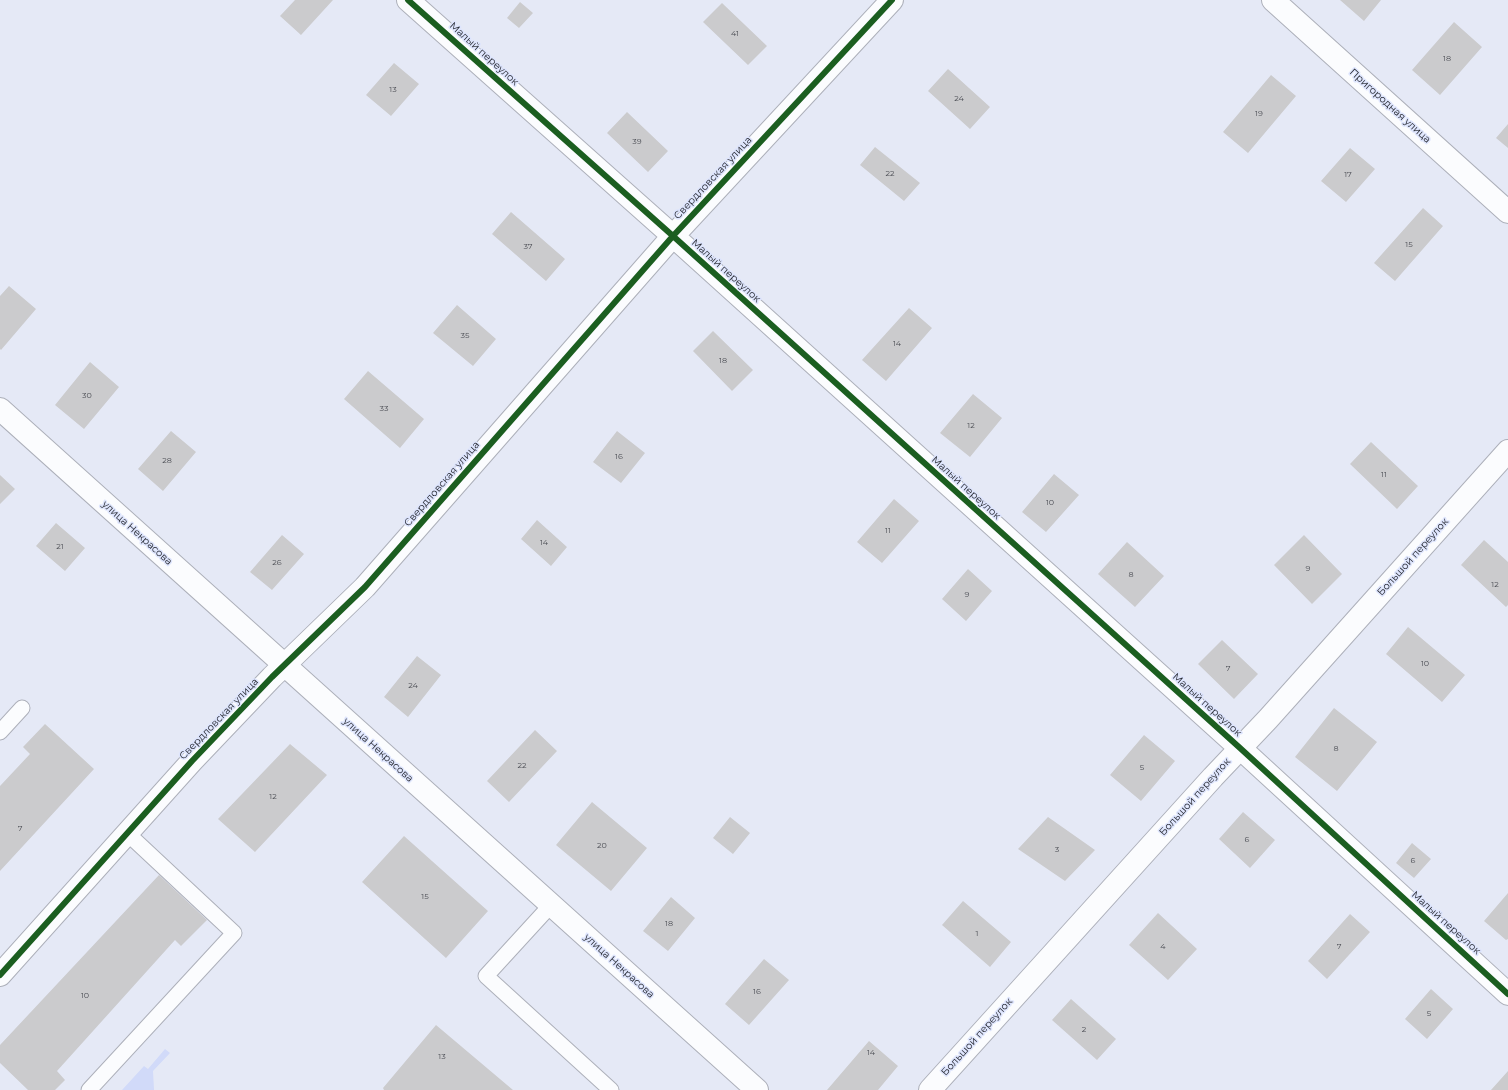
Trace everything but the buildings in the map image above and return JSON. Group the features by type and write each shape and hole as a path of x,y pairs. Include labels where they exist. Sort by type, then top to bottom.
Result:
{"street":[{"name":"Малый переулок","path":"408,0 673,236 1240,748 1508,994"},
{"name":"Свердловская улица","path":"0,975 192,760 284,666 365,587 673,236 892,0"},
{"name":"Пригородная улица","path":"1273,0 1508,212"},
{"name":"улица Некрасова","path":"0,409 757,1090"},
{"name":"Большой переулок","path":"930,1090 1268,719 1508,451"}],"lane":[{"path":"0,732 22,708"},
{"path":"89,1090 234,933 127,833"},
{"path":"551,905 486,976 611,1090"}],"shaded area":[{"path":"165,1049 170,1053 153,1071 154,1090 122,1090 144,1066 148,1069"}],"cycle path":[{"path":"408,0 673,236 1240,748 1508,994"},
{"path":"0,975 192,761 272,677 365,587 673,236 892,0"}]}
